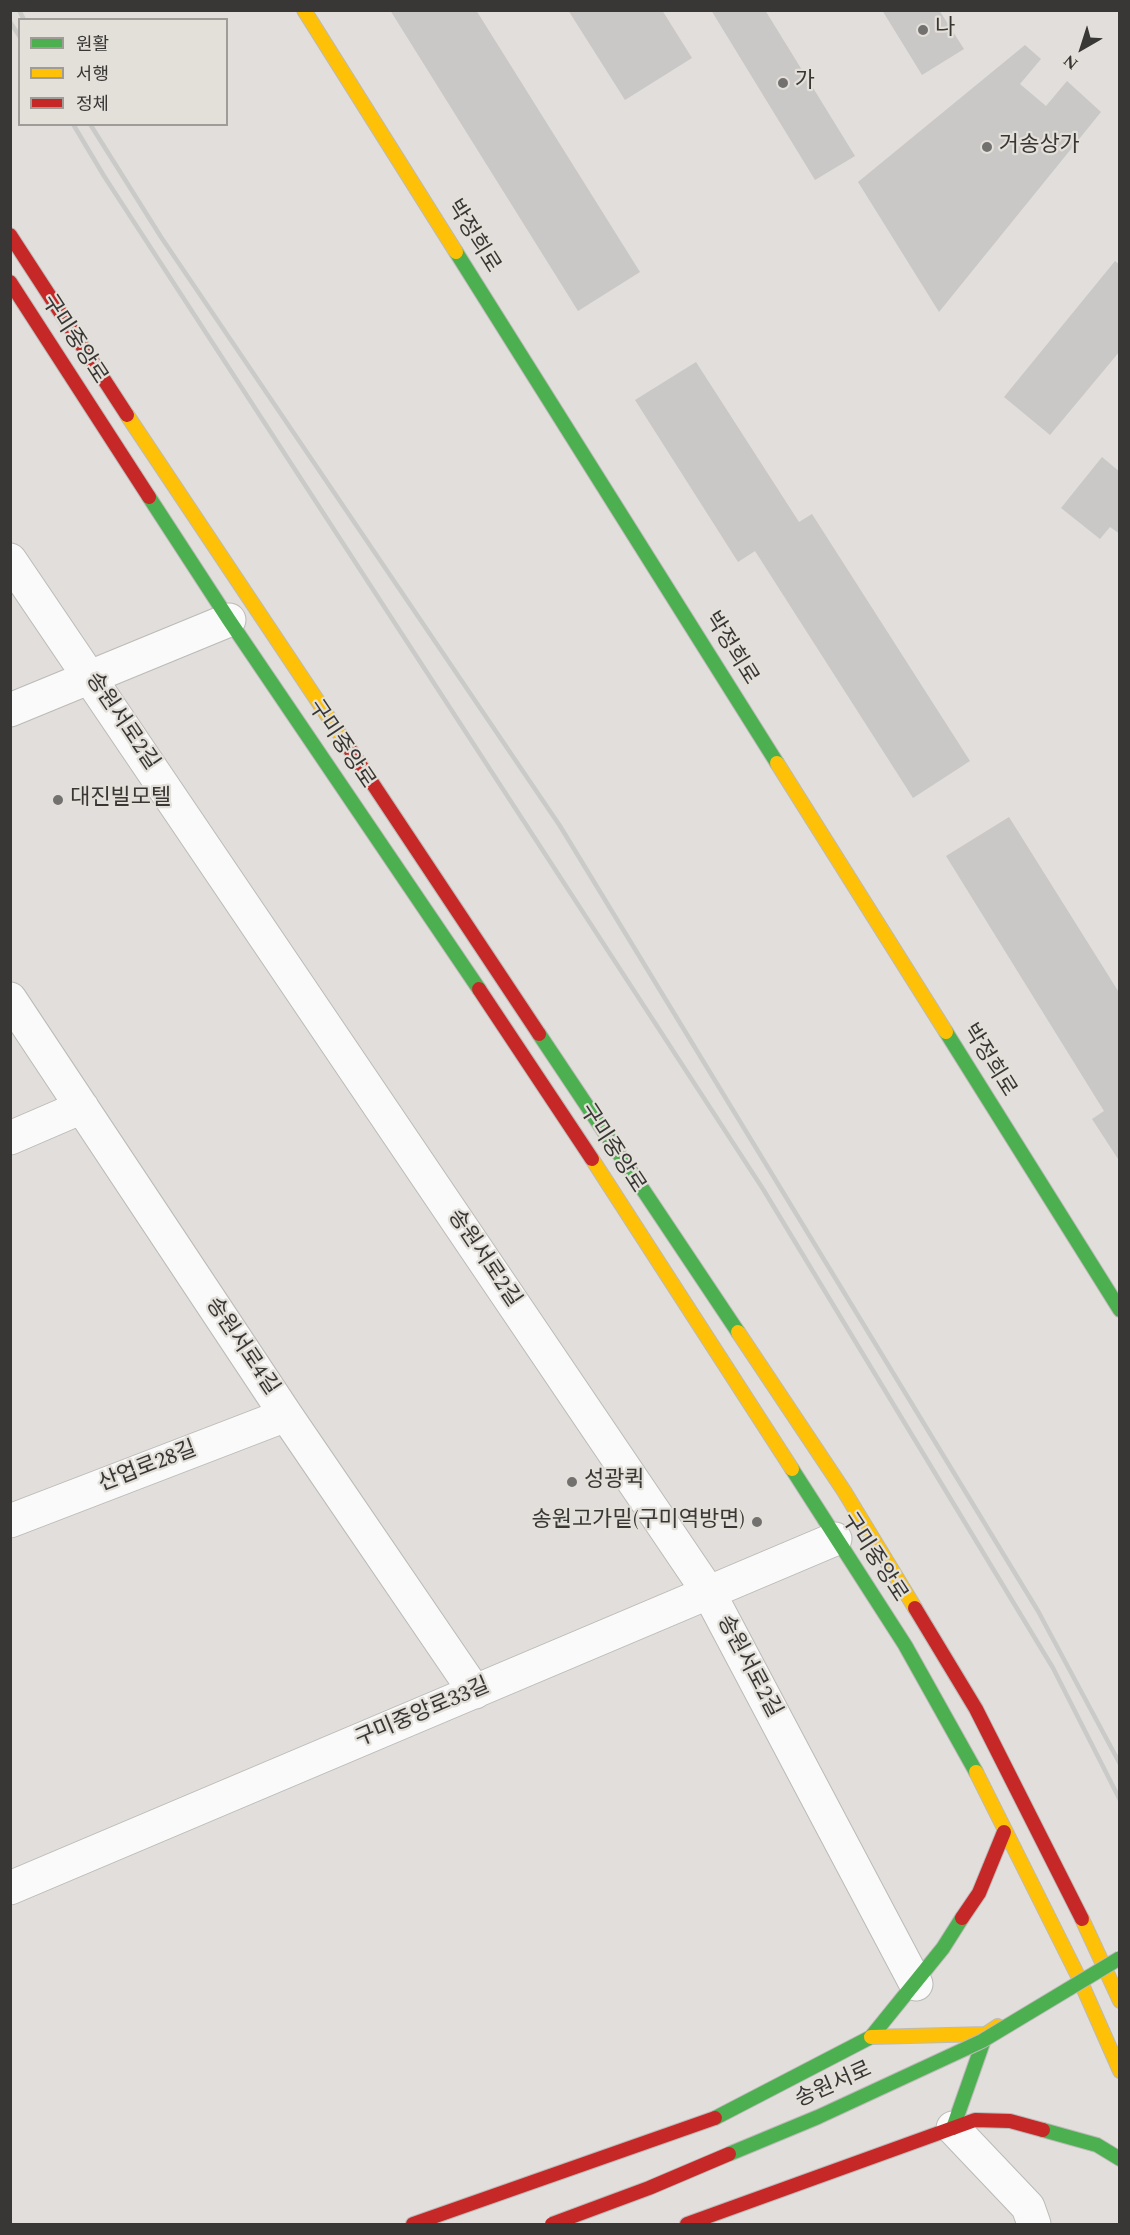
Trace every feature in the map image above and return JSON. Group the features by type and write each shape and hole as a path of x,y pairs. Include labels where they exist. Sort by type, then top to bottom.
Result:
{"main road":[{"name":"박정희로","path":"304,10 1119,1310"},
{"name":"구미중앙로","path":"10,235 844,1491 976,1709 1082,1916 1119,2001"},
{"name":"구미중앙로","path":"10,282 230,620 550,1093 911,1655 966,1752 1079,1978 1119,2071"},
{"path":"413,2224 710,2121 871,2037 944,1948 979,1893 1004,1832"},
{"name":"송원서로","path":"552,2224 649,2188 818,2117 971,2046 1119,1958"},
{"path":"871,2037 986,2034 1102,1963"},
{"path":"952,2128 986,2034"},
{"path":"687,2224 975,2120 1010,2121 1096,2145 1119,2159"}],"street":[{"name":"송원서로2길","path":"10,560 709,1593 916,1984"},
{"path":"10,710 230,620"},
{"name":"송원서로4길","path":"10,999 286,1415 475,1692"},
{"path":"10,1138 82,1107"},
{"name":"산업로28길","path":"10,1521 286,1415"},
{"name":"구미중앙로33길","path":"10,1888 835,1539"},
{"path":"952,2128 1028,2207 1034,2224"}],"building":[{"path":"390,10 476,10 640,272 578,311"},
{"path":"568,10 662,10 692,58 625,100"},
{"name":"가","path":"711,10 765,10 855,156 815,180"},
{"name":"나","path":"882,10 939,10 964,49 922,75"},
{"name":"거송상가","path":"1025,45 1041,59 1020,84 1046,106 1067,81 1101,112 939,312 858,182"},
{"path":"1115,261 1120,265 1120,351 1050,435 1004,397"},
{"path":"696,362 799,522 812,514 970,761 913,798 755,551 738,562 635,400"},
{"path":"1102,457 1120,472 1120,534 1110,527 1100,539 1061,508"},
{"path":"1009,817 1120,994 1120,1162 1092,1119 1104,1111 946,856"}],"railway":[{"path":"19,10 23,18"},
{"path":"10,22 18,34"},
{"path":"74,126 104,176 763,1189 1053,1668 1120,1800"},
{"path":"91,126 161,237 560,826 1038,1611 1120,1764"}],"traffic: fast":[{"path":"456,252 777,763"},
{"path":"149,497 229,620 479,989"},
{"path":"946,1032 1120,1310"},
{"path":"539,1034 738,1332"},
{"path":"792,1469 905,1645 976,1772"},
{"path":"715,2118 871,2037 943,1948 962,1918"},
{"path":"729,2154 818,2117 982,2041 1120,1958"},
{"path":"953,2128 986,2034"},
{"path":"1043,2130 1097,2145 1120,2159"}],"traffic: slow":[{"path":"304,10 456,252"},
{"path":"127,415 347,745"},
{"path":"777,763 946,1032"},
{"path":"592,1159 792,1469"},
{"path":"738,1332 844,1491 915,1608"},
{"path":"976,1772 1079,1978 1120,2071"},
{"path":"1082,1919 1120,2001"},
{"path":"871,2037 986,2034 998,2026"}],"traffic: jam":[{"path":"10,235 127,415"},
{"path":"10,282 149,497"},
{"path":"347,745 539,1034"},
{"path":"479,989 592,1159"},
{"path":"915,1608 976,1709 1082,1919"},
{"path":"962,1918 979,1893 1004,1832"},
{"path":"413,2224 715,2118"},
{"path":"687,2224 975,2120 1010,2121 1043,2130"},
{"path":"552,2224 649,2188 729,2154"}],"place":[{"name":"나","path":"923,30"},
{"name":"가","path":"783,83"},
{"name":"거송상가","path":"987,147"},
{"name":"대진빌모텔","path":"58,800"},
{"name":"성광퀵","path":"572,1482"},
{"name":"송원고가밑(구미역방면)","path":"757,1522"}]}
